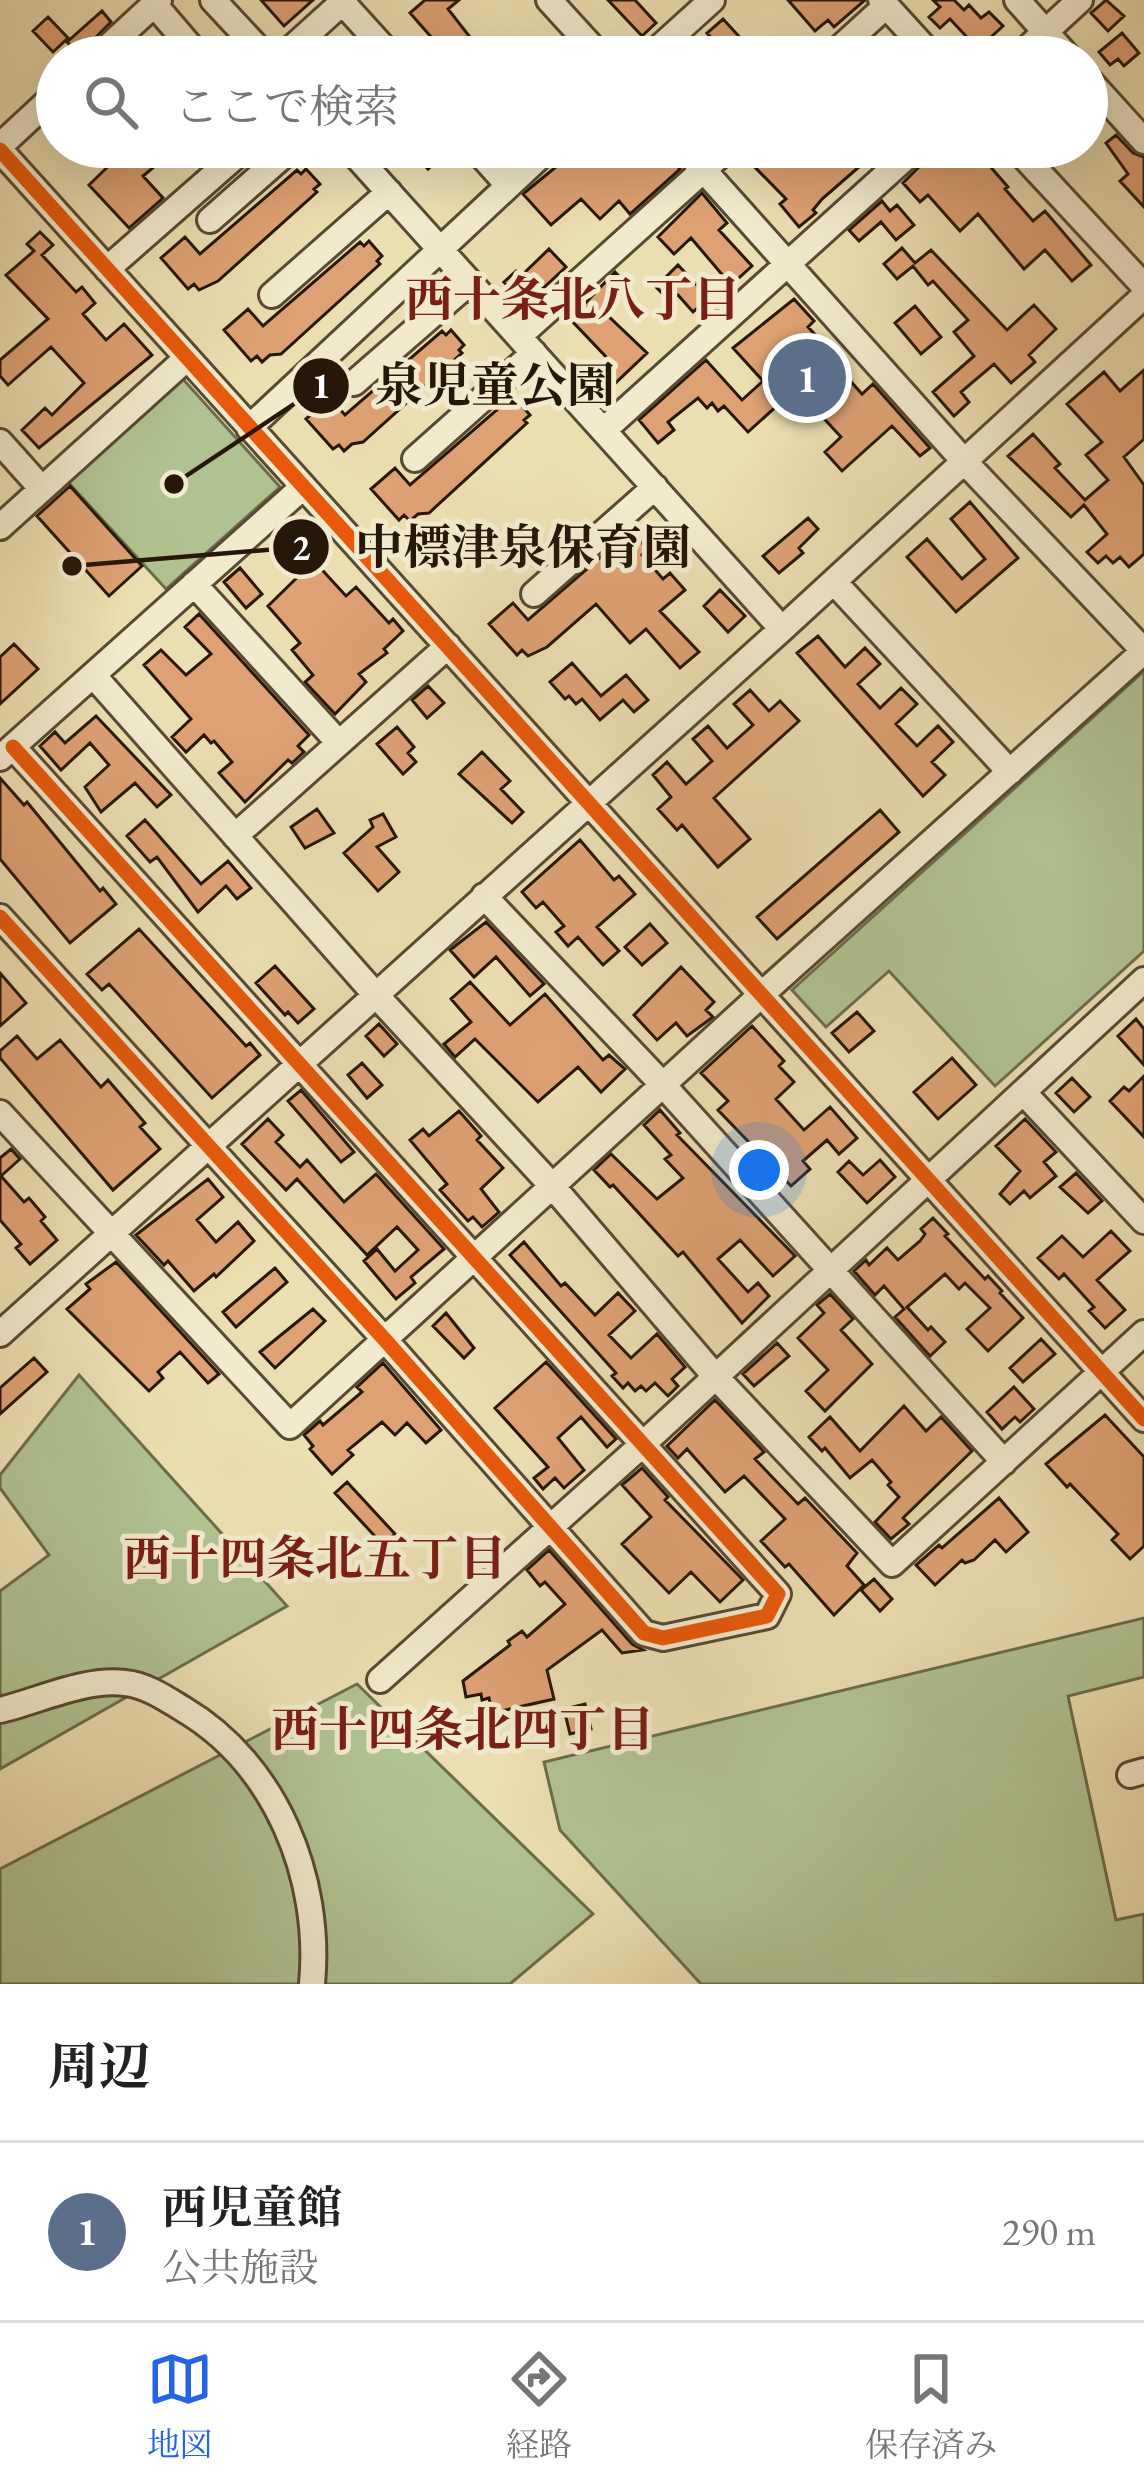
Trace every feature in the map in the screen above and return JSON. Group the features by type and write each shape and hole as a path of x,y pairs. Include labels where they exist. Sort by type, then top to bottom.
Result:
{"street":[{"path":"213,0 246,36"},
{"path":"549,0 582,36"},
{"path":"672,36 712,0"},
{"path":"1016,0 1050,36"},
{"path":"1042,36 1081,0"},
{"path":"305,36 344,1 374,36"},
{"path":"120,36 156,2 183,36"},
{"path":"851,36 884,3 913,36"},
{"path":"1108,101 1144,141"},
{"path":"36,113 0,148 1144,1419"},
{"path":"106,269 221,168"},
{"path":"210,220 269,168"},
{"path":"366,168 782,628"},
{"path":"493,168 508,184"},
{"path":"249,428 526,168"},
{"path":"604,430 893,168"},
{"path":"1034,168 1144,286"},
{"path":"0,1113 290,1426 1144,652 963,460 704,170 415,459"},
{"path":"272,295 388,193"},
{"path":"355,383 470,282"},
{"path":"0,1334 1144,296"},
{"path":"0,526 187,358"},
{"path":"0,442 42,489"},
{"path":"0,917 644,1633 663,1638 767,1616 778,1594 299,1061 6,753 303,487"},
{"path":"534,594 655,487"},
{"path":"834,582 1010,772"},
{"path":"194,584 339,743"},
{"path":"235,836 448,646"},
{"path":"92,675 374,994 554,1188 714,1376 892,1564 1144,1333"},
{"path":"484,896 664,1086 1004,1462"},
{"path":"380,1681 1144,980"},
{"path":"1023,1092 1144,1221"},
{"path":"0,1710 100,1683 130,1683 188,1712 228,1742 256,1773 294,1848 314,1926 312,1984"}],"green space":[{"path":"182,378 280,487 166,589 67,481"},
{"path":"1144,671 1144,951 995,1086 889,971 826,1027 792,990"},
{"path":"79,1375 287,1606 0,1769 0,1591 49,1555 0,1488 0,1475"},
{"path":"1144,1618 1144,1677 1068,1696 1116,1920 1144,1914 1144,1984 701,1984 560,1830 544,1762"},
{"path":"357,1684 593,1914 510,1984 0,1984 0,1869"}],"building":[{"path":"261,0 313,0 284,26"},
{"path":"425,0 459,0 448,9 469,36 430,36 410,13"},
{"path":"608,0 635,0 656,23 642,36"},
{"path":"788,0 865,0 834,27 828,20 815,31"},
{"path":"933,0 954,0 964,10 969,5 981,18 989,12 1003,26 992,36 966,36 950,19 940,28 929,17 940,7"},
{"path":"1106,0 1124,16 1108,31 1091,13"},
{"path":"102,11 111,22 97,36 74,36"},
{"path":"48,17 66,36 38,36 33,31"},
{"path":"723,19 739,36 710,36 707,33"},
{"path":"1122,33 1139,53 1124,66 1118,59 1110,65 1108,45"},
{"path":"1116,135 1133,153 1144,157 1144,207 1120,181 1128,174 1108,141"},
{"path":"106,168 153,168 143,176 163,198 129,228 89,185"},
{"path":"555,168 680,169 630,214 619,201 600,219 581,199 551,225 523,194"},
{"path":"756,168 858,168 799,227 780,204 786,199"},
{"path":"918,168 992,168 1033,221 1045,211 1091,265 1072,281 1045,250 1024,269 978,214 960,231 928,195 920,202 903,183"},
{"path":"306,169 320,184 314,189 317,192 218,281 199,290 194,284 188,289 161,258 185,237 200,254 297,170 301,174"},
{"path":"702,193 727,223 719,230 752,266 731,285 691,238 674,254 658,237"},
{"path":"882,201 890,211 897,205 914,225 896,240 881,222 859,241 849,230"},
{"path":"40,232 53,245 42,255 76,292 82,287 95,303 83,314 106,340 124,324 152,355 39,448 22,430 45,408 52,415 84,383 51,347 8,385 0,376 0,360 48,319 6,275 34,251 27,244"},
{"path":"369,241 382,256 377,261 380,264 281,354 251,361 224,330 248,309 263,326 360,242 364,246"},
{"path":"902,248 915,263 931,250 1007,330 1034,305 1056,329 1029,355 1035,362 1011,383 994,364 961,392 969,402 954,416 933,392 974,356 954,332 968,320 913,266 897,279 884,264"},
{"path":"549,249 566,267 525,305 504,282 516,271 521,276"},
{"path":"678,265 709,298 693,312 678,295 667,298 656,287"},
{"path":"615,272 629,287 603,311 647,353 606,392 591,376 609,360 570,319"},
{"path":"794,299 814,321 808,327 841,362 837,366 862,394 873,384 930,448 920,456 892,426 842,471 825,452 841,437 804,397 797,403 789,395 748,432 724,406 718,411 712,403 707,408 698,398 668,422 674,430 658,443 639,420 706,360 742,400 763,381 733,348"},
{"path":"915,306 941,337 921,354 895,323"},
{"path":"451,330 464,345 459,350 462,353 363,442 344,451 339,445 333,449 306,419 330,398 345,415 442,331 446,335"},
{"path":"1144,370 1144,439 1124,457 1144,485 1144,554 1129,567 1120,557 1113,563 1106,556 1098,563 1087,552 1107,534 1084,505 1071,517 1008,456 1033,434 1060,464 1055,468 1085,500 1108,480 1086,455 1102,442 1067,404 1104,372 1120,391"},
{"path":"517,400 530,415 524,420 527,423 429,513 410,521 404,515 399,520 371,489 395,468 410,485 507,401 511,405"},
{"path":"70,486 142,566 109,596 37,516"},
{"path":"970,502 1018,558 956,612 907,557 927,539 962,579 985,559 951,519"},
{"path":"808,518 818,529 799,548 803,553 779,573 763,556"},
{"path":"291,519 318,548 299,564 273,536"},
{"path":"635,535 648,550 642,555 663,579 670,573 685,590 660,611 699,652 680,668 646,629 630,643 596,604 547,647 528,656 522,650 517,655 489,624 513,603 528,620 625,536 629,540"},
{"path":"314,561 346,596 356,587 389,623 393,619 403,631 384,649 387,653 359,674 366,682 335,714 305,682 313,675 292,650 300,643 268,606"},
{"path":"240,568 262,594 246,608 224,582"},
{"path":"720,590 745,616 728,632 704,606"},
{"path":"199,614 309,735 298,746 304,752 292,763 288,760 245,802 219,773 232,762 214,741 204,735 186,752 172,737 191,719 144,665 161,650 186,675 211,654 185,627"},
{"path":"818,636 845,667 865,648 880,664 858,684 880,708 901,688 917,704 896,724 917,746 938,726 953,742 932,762 945,775 923,796 797,653"},
{"path":"14,644 38,669 0,704 0,657"},
{"path":"572,663 601,696 626,675 648,700 634,712 623,700 600,720 582,699 576,704 569,696 565,699 550,682"},
{"path":"428,686 444,703 427,718 412,700"},
{"path":"750,690 769,711 780,701 799,721 714,798 750,839 718,867 682,825 677,830 658,809 671,797 653,775 667,762 686,784 712,761 693,739 708,726 727,748 753,725 734,704"},
{"path":"96,716 171,795 157,807 135,783 101,812 85,787 109,765 90,743 61,770 40,746 55,732 65,743"},
{"path":"397,727 414,747 408,753 416,762 403,774 377,744"},
{"path":"482,752 510,781 501,789 523,812 512,823 459,774"},
{"path":"0,778 24,805 27,802 116,904 70,943 0,859"},
{"path":"317,809 334,833 305,848 291,827"},
{"path":"880,810 899,832 777,939 757,917"},
{"path":"383,814 396,837 377,847 399,872 378,891 344,853 373,827 370,820"},
{"path":"145,820 201,884 228,861 251,888 237,899 226,886 198,912 157,857 150,862 127,836"},
{"path":"580,840 614,880 619,876 635,894 597,927 619,951 603,965 578,937 568,946 556,932 564,926 543,902 536,908 522,892"},
{"path":"486,922 544,984 530,996 496,957 474,977 450,950"},
{"path":"650,924 667,943 642,965 625,947"},
{"path":"139,929 246,1046 250,1043 260,1055 212,1098 109,984 102,990 87,974"},
{"path":"275,966 314,1009 298,1023 256,983"},
{"path":"681,967 714,1002 706,1010 713,1017 687,1036 676,1023 657,1040 634,1015"},
{"path":"0,973 26,1003 0,1026"},
{"path":"470,982 510,1025 545,994 603,1060 609,1055 625,1069 601,1092 578,1067 538,1102 475,1039 455,1057 444,1044 471,1022 451,999"},
{"path":"857,1012 874,1031 849,1052 832,1033"},
{"path":"1136,1019 1144,1029 1144,1065 1118,1036"},
{"path":"379,1024 397,1044 384,1056 366,1036"},
{"path":"752,1026 784,1061 779,1066 794,1082 776,1099 804,1130 830,1107 857,1138 839,1154 827,1140 803,1161 810,1169 791,1186 718,1110 728,1101 701,1073"},
{"path":"17,1036 37,1059 60,1040 101,1087 108,1080 145,1123 140,1127 160,1149 113,1190 0,1058 0,1051"},
{"path":"952,1058 976,1085 938,1119 914,1092"},
{"path":"362,1063 382,1085 367,1098 348,1075"},
{"path":"1144,1076 1144,1137 1110,1101"},
{"path":"1072,1078 1090,1097 1074,1112 1056,1093"},
{"path":"301,1090 354,1152 341,1162 288,1101"},
{"path":"660,1110 680,1133 677,1135 795,1256 773,1276 740,1240 718,1259 748,1292 758,1283 769,1296 742,1323 683,1252 678,1256 594,1170 611,1154 657,1199 683,1178 665,1159 671,1155 644,1125"},
{"path":"459,1111 503,1168 481,1189 499,1212 482,1227 473,1217 468,1221 440,1190 447,1184 410,1140 423,1129 429,1136"},
{"path":"268,1119 283,1135 276,1142 300,1167 307,1160 344,1202 376,1174 444,1249 411,1277 415,1283 396,1299 364,1261 377,1249 395,1271 418,1250 397,1227 367,1255 297,1179 286,1190 242,1144"},
{"path":"1025,1119 1056,1152 1044,1162 1056,1176 1030,1198 1024,1191 1010,1204 1000,1194 1020,1171 996,1146"},
{"path":"11,1149 20,1159 1,1176 24,1202 29,1198 57,1240 30,1264 16,1248 21,1244 0,1220 0,1158"},
{"path":"880,1160 895,1177 867,1203 838,1172 849,1161 863,1175"},
{"path":"1076,1173 1102,1201 1088,1213 1060,1187"},
{"path":"208,1179 223,1197 197,1220 216,1242 238,1222 254,1241 194,1291 136,1235"},
{"path":"933,1218 1023,1318 988,1351 967,1329 990,1308 965,1283 959,1289 945,1274 907,1307 945,1342 930,1356 895,1317 904,1309 884,1286 875,1295 854,1271 866,1260 869,1265 887,1248 898,1260 920,1241 925,1234 921,1229"},
{"path":"1111,1231 1130,1251 1097,1280 1125,1310 1105,1328 1089,1311 1094,1307 1064,1274 1059,1279 1038,1258 1062,1236 1083,1257"},
{"path":"524,1242 561,1286 565,1283 595,1315 618,1293 635,1311 609,1335 631,1358 657,1334 685,1367 672,1379 678,1386 668,1396 655,1383 646,1391 641,1386 635,1391 628,1383 623,1388 612,1376 616,1373 510,1255"},
{"path":"116,1262 219,1374 208,1383 180,1352 158,1372 163,1378 149,1391 67,1309 90,1289 86,1284"},
{"path":"275,1268 287,1282 236,1327 223,1312"},
{"path":"830,1294 853,1319 841,1330 872,1364 825,1411 806,1391 828,1370 798,1338 824,1313 817,1305"},
{"path":"313,1309 325,1321 275,1368 260,1352"},
{"path":"446,1313 474,1348 464,1358 433,1326"},
{"path":"1041,1339 1055,1354 1023,1382 1010,1368"},
{"path":"777,1343 789,1356 754,1386 743,1374"},
{"path":"34,1358 47,1372 0,1414 0,1388"},
{"path":"546,1362 616,1439 607,1447 581,1417 558,1438 584,1470 564,1488 555,1478 543,1489 534,1478 548,1467 495,1408"},
{"path":"383,1363 441,1430 426,1443 407,1423 395,1435 382,1422 348,1450 353,1455 332,1474 304,1435 362,1392 357,1387"},
{"path":"1014,1387 1034,1409 1020,1422 1015,1417 1002,1429 987,1412"},
{"path":"715,1400 764,1452 755,1459 798,1504 805,1498 857,1553 847,1566 864,1585 834,1615 789,1564 785,1567 761,1541 785,1519 744,1476 725,1492 687,1449 678,1458 667,1446"},
{"path":"904,1406 926,1431 941,1417 972,1451 903,1518 909,1524 891,1539 875,1522 899,1497 888,1485 891,1482 872,1460 850,1478 809,1437 830,1417 860,1451"},
{"path":"1105,1415 1144,1457 1144,1546 1130,1559 1112,1540 1118,1534 1046,1464"},
{"path":"642,1468 668,1497 665,1500 743,1580 720,1602 691,1572 669,1593 622,1544 651,1517 622,1485"},
{"path":"347,1482 395,1534 383,1545 335,1493"},
{"path":"999,1498 1028,1532 1006,1552 995,1540 974,1560 962,1560 935,1585 916,1565"},
{"path":"549,1550 632,1644 643,1650 622,1653 602,1630 547,1670 554,1699 492,1713 489,1698 482,1700 481,1694 466,1697 463,1681 510,1645 508,1641 522,1631 527,1637 565,1604 527,1570"},
{"path":"874,1579 892,1599 880,1611 861,1590"},
{"path":"585,1704 591,1729 570,1734 564,1709"}],"cycle path":[{"path":"0,150 1144,1419"},
{"path":"0,917 644,1633 663,1638 767,1616 778,1594 13,747"}],"place":[{"name":"西児童館","path":"807,378"},
{"name":"泉児童公園","path":"174,484"},
{"name":"中標津泉保育園","path":"72,566"}],"district":[{"name":"西十条北八丁目","path":"573,299"},
{"name":"西十四条北五丁目","path":"315,1558"},
{"name":"西十四条北四丁目","path":"463,1729"}]}
